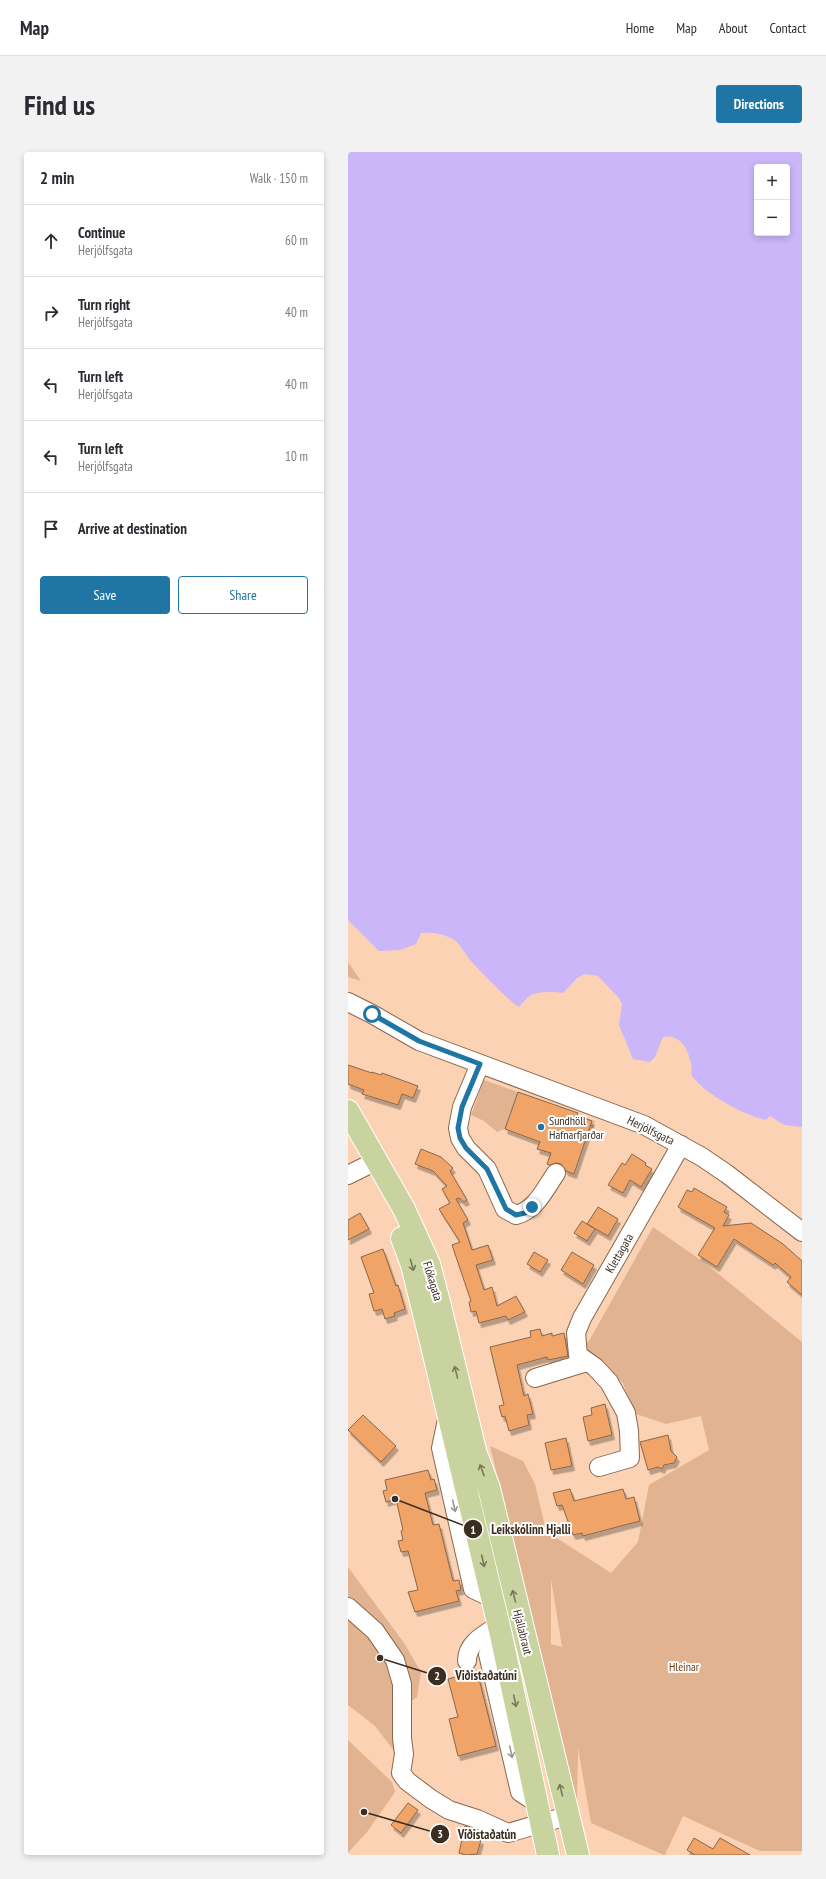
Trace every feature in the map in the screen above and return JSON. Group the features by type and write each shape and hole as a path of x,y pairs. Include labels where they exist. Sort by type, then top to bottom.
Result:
{"main road":[{"path":"348,1111 363,1168"},
{"path":"348,1138 363,1168"},
{"name":"Flókagata","path":"363,1168 404,1209 429,1264 439,1302 457,1412"},
{"name":"Hjallabraut","path":"457,1412 496,1635 548,1855"},
{"name":"Hjallabraut","path":"457,1412 476,1454 489,1488 578,1855"}],"street":[{"name":"Herjólfsgata","path":"348,1002 419,1041 552,1092 604,1109 644,1125 681,1145 727,1174 802,1232"},
{"path":"480,1064 462,1107 458,1128 460,1138 466,1148 487,1169 506,1209 516,1215 525,1213 532,1207 556,1174"},
{"name":"Klettagata","path":"599,1467 630,1458 629,1431 626,1413 609,1382 578,1355 576,1333 582,1318 681,1145"},
{"path":"534,1378 587,1362"},
{"path":"348,1607 375,1631 395,1660 402,1684 402,1738 404,1754 401,1773 407,1781 430,1799 449,1810 477,1819 508,1833 539,1814 568,1816"},
{"path":"467,1661 467,1654 472,1644 482,1636 496,1635"}],"green space":[{"path":"348,962 361,981 348,977"},
{"name":"Sundhöll Hafnarfjarðar","path":"484,1080 578,1113 577,1115 595,1121 593,1128 590,1127 574,1174 547,1164 550,1153 537,1149 540,1142 505,1129 497,1132 484,1121 471,1115"},
{"name":"Hleinar","path":"653,1227 705,1263 802,1342 802,1851 760,1851 683,1816 664,1855 591,1823 578,1748 577,1802 490,1446 523,1461 535,1484 546,1531 611,1573 638,1542 649,1485 709,1450 701,1416 666,1424 633,1413 623,1383 584,1346 589,1341","holes":["551,1579 562,1647 551,1644"]},
{"path":"348,1567 404,1643 421,1672 417,1697 405,1706 405,1765 375,1726 348,1705"},
{"path":"348,1740 392,1782 395,1792 367,1832 348,1853"}],"shaded area":[{"path":"348,152 802,152 802,1127 784,1125 770,1116 766,1120 758,1118 739,1110 712,1094 693,1077 688,1052 682,1043 674,1037 663,1037 655,1057 650,1062 633,1059 619,1025 622,1004 619,998 598,976 585,974 577,978 563,993 543,992 531,995 519,1007 493,984 471,961 457,942 451,938 436,933 421,933 416,944 400,950 379,951 348,920"}],"building":[{"path":"348,1065 372,1073 381,1075 382,1073 418,1086 413,1098 402,1094 398,1105 362,1094 364,1090 348,1084"},
{"name":"Sundhöll Hafnarfjarðar","path":"518,1092 578,1113 577,1115 592,1121 574,1174 566,1171 561,1164 547,1164 551,1153 537,1149 540,1142 505,1129"},
{"path":"421,1149 441,1157 453,1168 450,1171 467,1200 464,1202 459,1198 456,1199 468,1220 463,1223 472,1250 488,1245 493,1260 476,1265 484,1290 492,1287 497,1306 516,1296 525,1312 508,1320 506,1316 479,1323 476,1311 471,1312 469,1302 471,1301 452,1245 460,1242 439,1209 450,1203 442,1189 447,1186 433,1171 415,1164"},
{"path":"632,1154 652,1169 641,1187 630,1180 623,1193 608,1185 622,1163 625,1165"},
{"path":"694,1188 727,1207 724,1212 729,1215 723,1226 751,1223 783,1244 802,1261 802,1295 787,1282 791,1277 775,1263 773,1265 734,1239 717,1267 698,1255 715,1228 678,1207 687,1190 692,1192"},
{"path":"598,1207 618,1219 608,1236 587,1224"},
{"path":"360,1213 369,1229 348,1240 348,1220"},
{"path":"582,1221 595,1229 587,1241 574,1233"},
{"path":"383,1249 396,1286 398,1285 405,1309 394,1313 395,1316 385,1319 382,1309 374,1311 369,1294 374,1293 361,1257"},
{"path":"534,1252 548,1260 540,1272 527,1264"},
{"path":"572,1252 594,1265 583,1284 561,1270"},
{"path":"540,1329 542,1336 552,1333 552,1336 564,1333 568,1356 548,1360 547,1357 517,1365 524,1396 528,1394 533,1414 527,1415 529,1425 509,1431 505,1416 502,1417 499,1406 504,1405 490,1347 531,1337 530,1331"},
{"path":"605,1404 612,1435 588,1441 583,1417 592,1415 591,1408"},
{"path":"363,1415 396,1446 381,1462 348,1430"},
{"path":"668,1435 671,1451 677,1457 674,1463 664,1465 662,1469 658,1467 648,1470 640,1442"},
{"path":"566,1438 572,1466 551,1470 545,1443"},
{"path":"428,1470 431,1480 434,1479 437,1490 425,1493 433,1525 439,1524 453,1581 459,1580 461,1590 456,1591 459,1601 415,1612 408,1592 418,1590 408,1551 401,1552 398,1541 403,1540 401,1531 403,1530 396,1499 386,1502 383,1491 387,1490 385,1480"},
{"path":"570,1489 574,1501 623,1489 626,1499 634,1497 640,1521 583,1536 582,1533 573,1535 562,1505 557,1506 553,1493"},
{"path":"477,1671 496,1746 458,1756 449,1719 458,1717 448,1679"},
{"path":"408,1803 418,1810 401,1833 391,1825"},
{"path":"465,1826 478,1831 476,1839 481,1840 477,1854 466,1855 459,1853"},
{"path":"694,1838 713,1849 720,1838 750,1855 695,1855 687,1850"}],"place":[{"name":"Sundhöll Hafnarfjarðar","path":"541,1127"},
{"name":"Leikskólinn Hjalli","path":"395,1499"},
{"name":"Viðistaðatúni","path":"380,1658"},
{"name":"Víðistaðatún","path":"364,1812"}],"route":[{"path":"372,1014 419,1041 480,1064 462,1107 458,1128 460,1138 466,1148 487,1169 506,1209 516,1215 525,1213 532,1207"}]}
